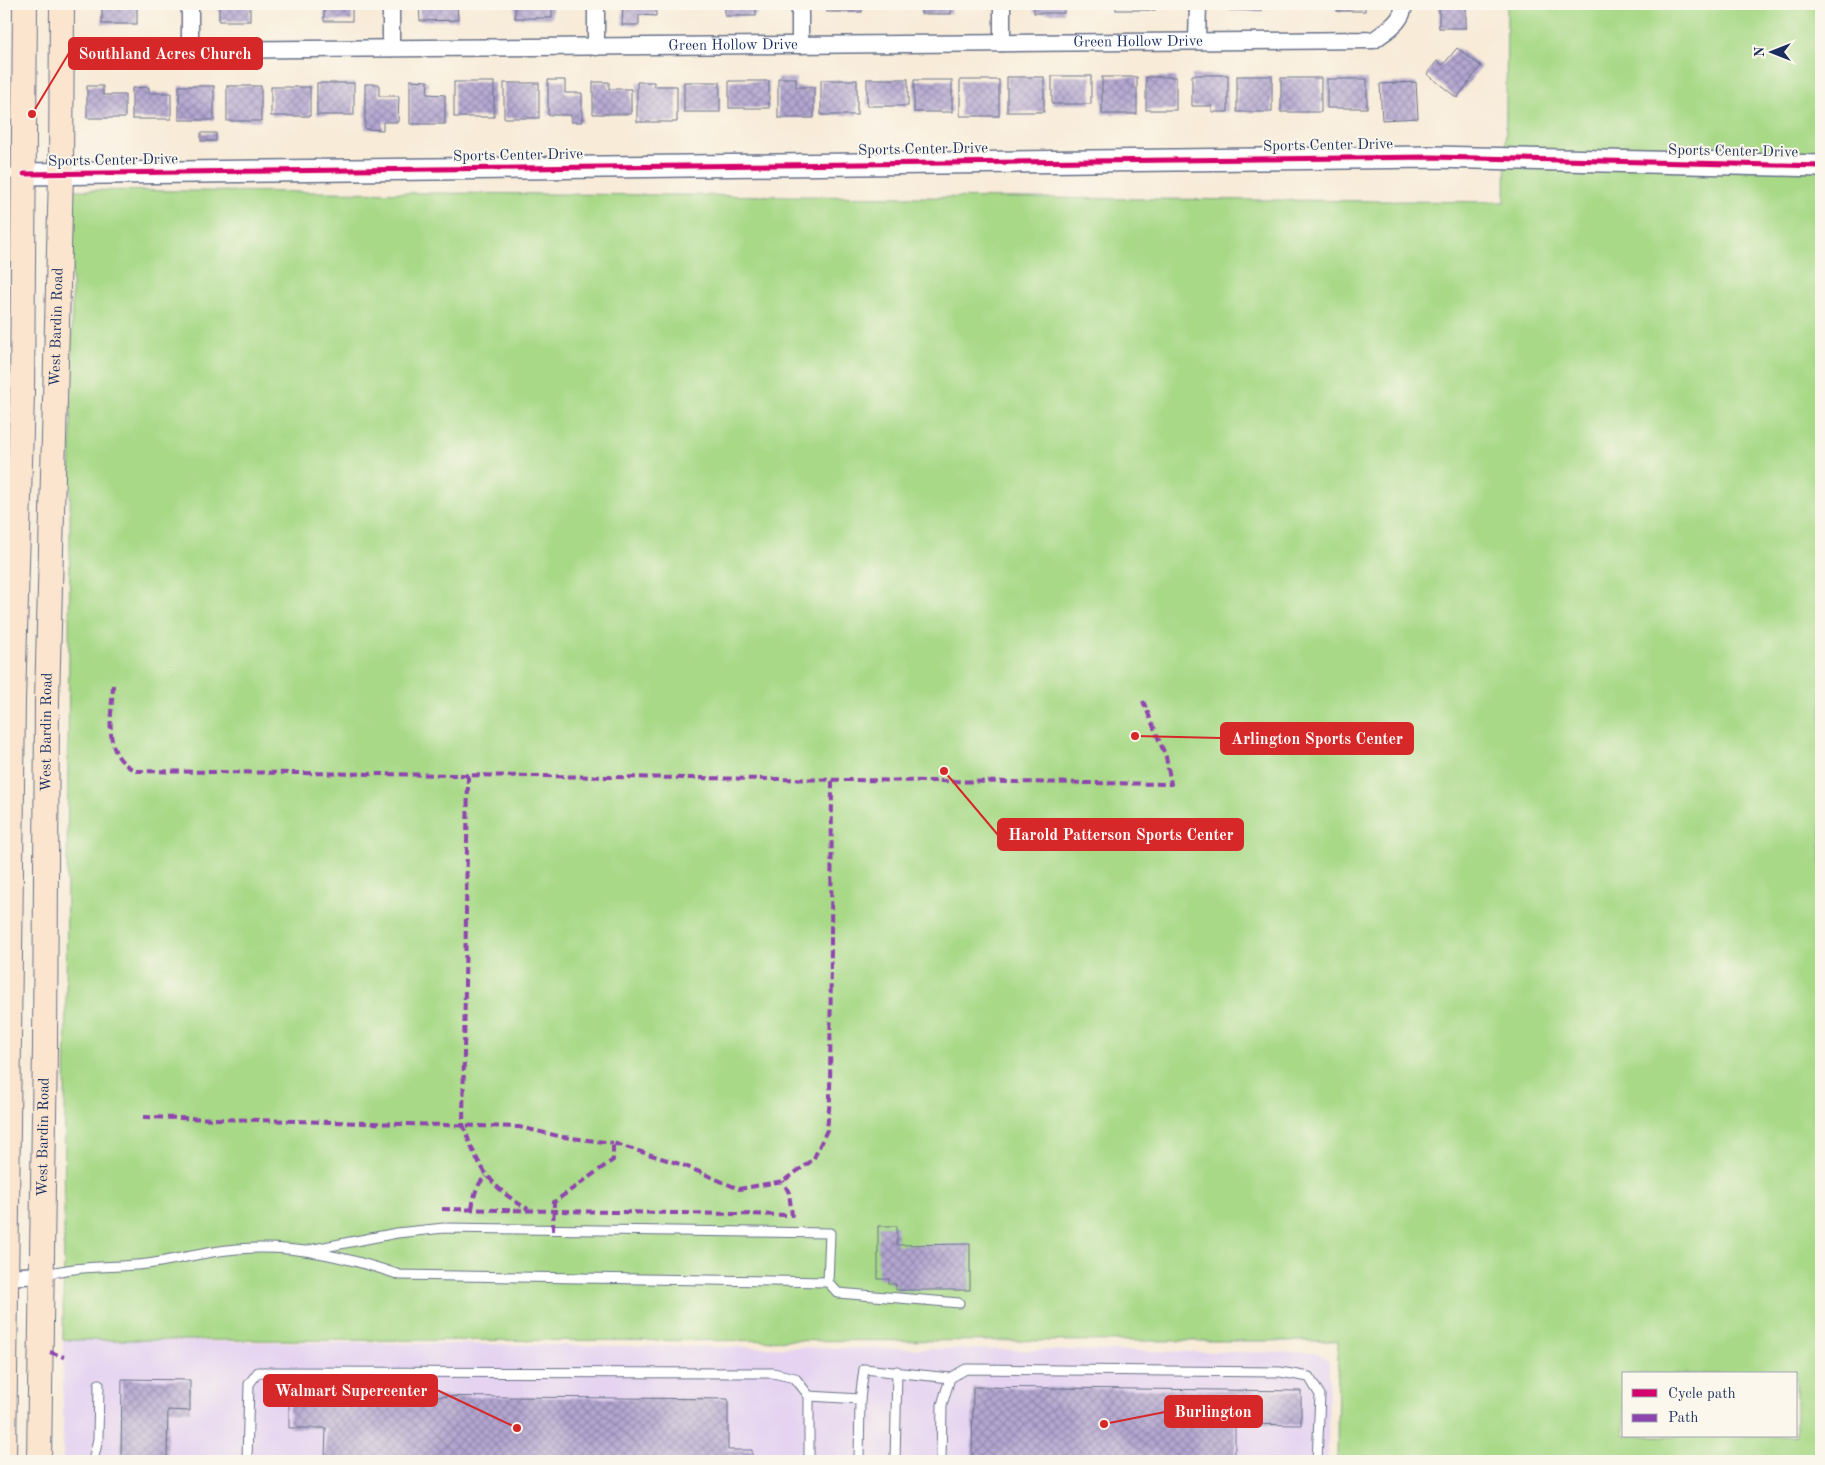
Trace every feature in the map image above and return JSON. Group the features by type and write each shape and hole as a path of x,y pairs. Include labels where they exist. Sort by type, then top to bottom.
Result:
{"main road":[{"path":"4,1451 8,702 22,395 14,174 25,4"},
{"name":"West Bardin Road","path":"39,1461 47,700 61,174 62,4"},
{"path":"8,702 47,700"}],"street":[{"path":"190,4 190,50"},
{"path":"391,4 391,48"},
{"path":"596,4 596,47"},
{"path":"800,4 800,45"},
{"path":"1002,4 1002,43"},
{"path":"1197,41 1198,4"},
{"name":"Green Hollow Drive","path":"62,51 1374,40 1398,20 1404,10 1404,4"},
{"name":"Sports Center Drive","path":"14,174 1431,158 1821,166"},
{"path":"6,1276 42,1275"}],"lane":[{"path":"309,1250 397,1233 444,1228 830,1233 828,1282 838,1293 958,1303"},
{"path":"42,1275 63,1269 146,1264 237,1249 309,1250 353,1259 400,1275 828,1282"},
{"path":"859,1461 860,1399 864,1369 950,1378 966,1369 1280,1372 1309,1377 1320,1395 1317,1461"},
{"path":"895,1461 897,1371"},
{"path":"247,1461 249,1384 258,1372 773,1373 795,1378 810,1396 809,1461"},
{"path":"941,1461 942,1404 950,1378"},
{"path":"93,1461 98,1439 99,1384"},
{"path":"810,1396 860,1399"}],"shaded area":[{"path":"63,1340 1318,1353 1329,1362 1328,1461 63,1461"}],"green space":[{"path":"1507,4 1821,4 1821,1461 1337,1461 1338,1341 63,1340 73,190 1505,202"}],"building":[{"path":"102,4 137,4 137,24 102,24"},
{"path":"219,4 250,4 250,21 219,21"},
{"path":"324,4 352,4 352,21 324,21"},
{"path":"419,4 457,4 458,20 420,21"},
{"path":"515,4 552,4 552,18 515,18"},
{"path":"623,4 656,4 656,16 639,15 639,25 622,25"},
{"path":"725,4 756,4 756,16 725,16"},
{"path":"827,4 862,4 862,12 827,12"},
{"path":"921,4 951,4 951,14 921,14"},
{"path":"1034,4 1064,4 1064,13 1034,13"},
{"path":"1116,4 1155,4 1155,10 1116,10"},
{"path":"1229,4 1261,4 1261,11 1229,10"},
{"path":"1337,4 1365,4 1365,11 1337,11"},
{"path":"1439,4 1466,4 1466,28 1439,28"},
{"path":"1457,48 1481,66 1457,98 1427,74 1437,61 1443,65"},
{"path":"1192,75 1228,75 1228,112 1212,112 1212,106 1192,106"},
{"path":"1052,76 1091,76 1091,104 1052,104"},
{"path":"1237,76 1272,76 1272,112 1237,112"},
{"path":"1007,77 1044,77 1044,112 1007,112"},
{"path":"1102,77 1137,77 1137,114 1102,114"},
{"path":"1146,77 1176,77 1176,110 1146,110"},
{"path":"778,78 796,78 796,87 814,87 814,118 778,118"},
{"path":"1281,78 1321,78 1321,112 1281,112"},
{"path":"867,79 908,79 908,106 867,106"},
{"path":"1327,79 1367,79 1367,108 1327,108"},
{"path":"410,80 428,81 427,94 445,95 445,124 410,124"},
{"path":"548,80 565,80 565,93 582,93 582,122 571,122 571,115 548,115"},
{"path":"821,80 857,80 857,115 821,115"},
{"path":"914,80 952,80 952,112 914,112"},
{"path":"960,80 999,80 999,116 960,116"},
{"path":"729,81 769,81 769,108 729,108"},
{"path":"454,82 494,82 494,117 454,117"},
{"path":"593,82 609,82 609,89 631,89 631,114 593,114"},
{"path":"637,82 654,82 654,86 677,86 677,122 637,122"},
{"path":"684,82 720,82 720,112 684,112"},
{"path":"1416,82 1418,118 1382,120 1380,84"},
{"path":"317,83 354,83 354,115 317,115"},
{"path":"504,83 539,83 539,118 504,118"},
{"path":"365,84 379,84 379,96 399,96 398,122 383,122 383,130 365,129"},
{"path":"87,86 103,86 103,95 125,95 125,118 87,118"},
{"path":"179,86 214,86 214,120 179,120"},
{"path":"227,86 261,86 261,121 227,121"},
{"path":"149,87 149,93 171,93 171,119 132,119 132,88"},
{"path":"271,87 310,87 310,116 271,116"},
{"path":"201,133 216,133 216,141 201,141"},
{"path":"878,1226 897,1226 897,1245 970,1244 970,1290 896,1290 896,1284 889,1284 889,1279 878,1279"},
{"path":"122,1379 190,1380 190,1411 168,1410 167,1461 121,1461"},
{"path":"973,1387 1301,1391 1301,1425 1235,1424 1235,1461 972,1461"},
{"path":"289,1395 728,1399 728,1450 752,1450 752,1461 325,1461 326,1428 289,1428"}],"marked path":[{"path":"113,685 111,722 113,745 125,764 136,771 1171,784 1166,757 1143,701"},
{"path":"468,775 463,1124 473,1151 486,1174 504,1192 528,1209"},
{"path":"553,1231 554,1202 613,1160 613,1143 683,1165 739,1189 783,1181 813,1160 827,1130 830,1099 832,780"},
{"path":"143,1117 519,1127 563,1137 613,1143"},
{"path":"472,1209 478,1187 486,1176"},
{"path":"442,1209 792,1215 789,1193 783,1181"},
{"path":"50,1352 64,1357"}],"cycle path":[{"path":"24,174 1431,157 1821,166"}],"place":[{"name":"Southland Acres Church","path":"32,114"},
{"name":"Arlington Sports Center","path":"1135,736"},
{"name":"Harold Patterson Sports Center","path":"944,771"},
{"name":"Burlington","path":"1104,1424"},
{"name":"Walmart Supercenter","path":"517,1428"}]}
